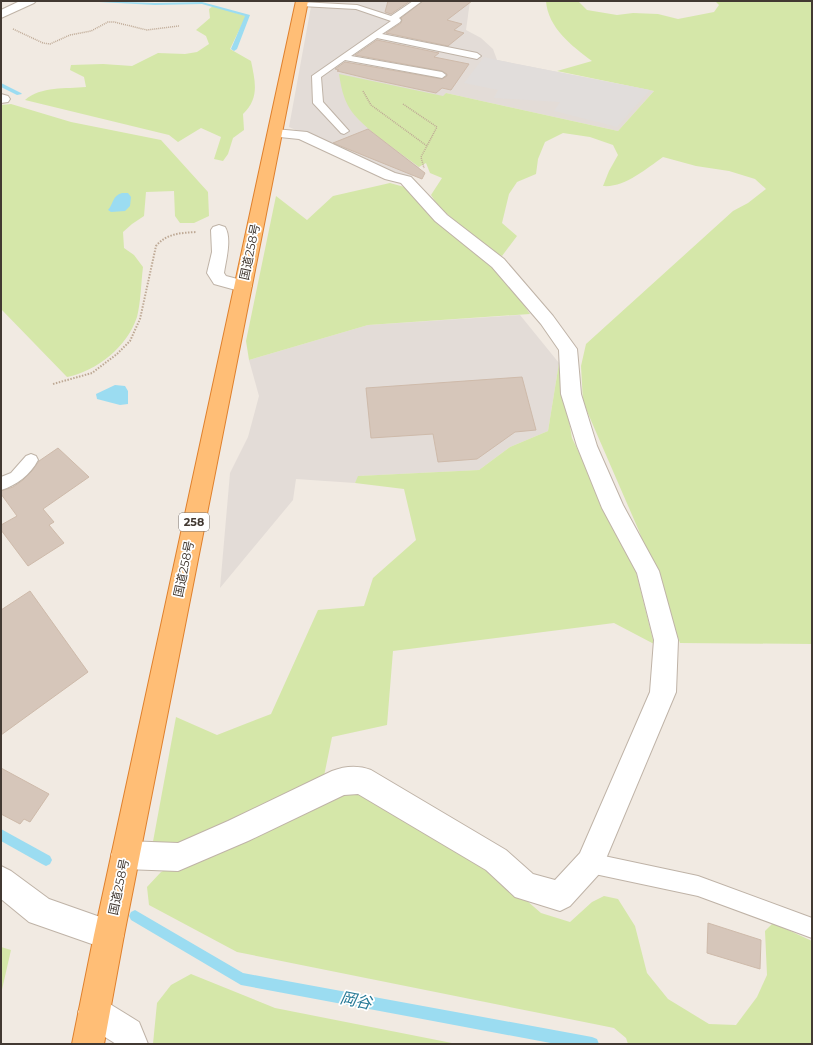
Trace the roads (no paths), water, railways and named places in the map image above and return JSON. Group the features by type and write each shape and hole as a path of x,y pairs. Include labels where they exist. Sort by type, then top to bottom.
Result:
{"highway":[{"name":"国道258号","path":"88,1044 125,855 302,2"}],"street":[{"path":"1,14 30,1"},
{"path":"125,855 178,857 238,832 342,781 360,780 496,860 525,888 560,896 590,863 663,692 666,640 648,571 613,508 587,446 571,394 568,349 547,320 498,263 441,218 406,180 390,176 302,135 274,133"},
{"path":"219,230 220,252 215,273 220,280 243,286"},
{"path":"1,881 40,911 109,935"},
{"path":"94,1012 128,1033 132,1044"}],"lane":[{"path":"393,18 418,1"},
{"path":"302,2 357,7 397,20 316,76 318,103 344,131"},
{"path":"375,35 477,56"},
{"path":"344,57 442,76"},
{"path":"1,484 16,477 31,460"},
{"path":"590,863 698,886 812,928"}],"water":[{"path":"122,193 128,193 131,197 130,206 125,211 111,212 108,210 116,196"},
{"path":"115,385 125,386 128,391 128,404 120,405 97,399 96,394"}],"waterway":[{"path":"99,1 155,4 202,3 248,15 234,49"},
{"path":"1,85 19,94"},
{"name":"岡谷","path":"1,835 46,860"},
{"name":"岡谷","path":"135,916 241,979 592,1044"}]}
